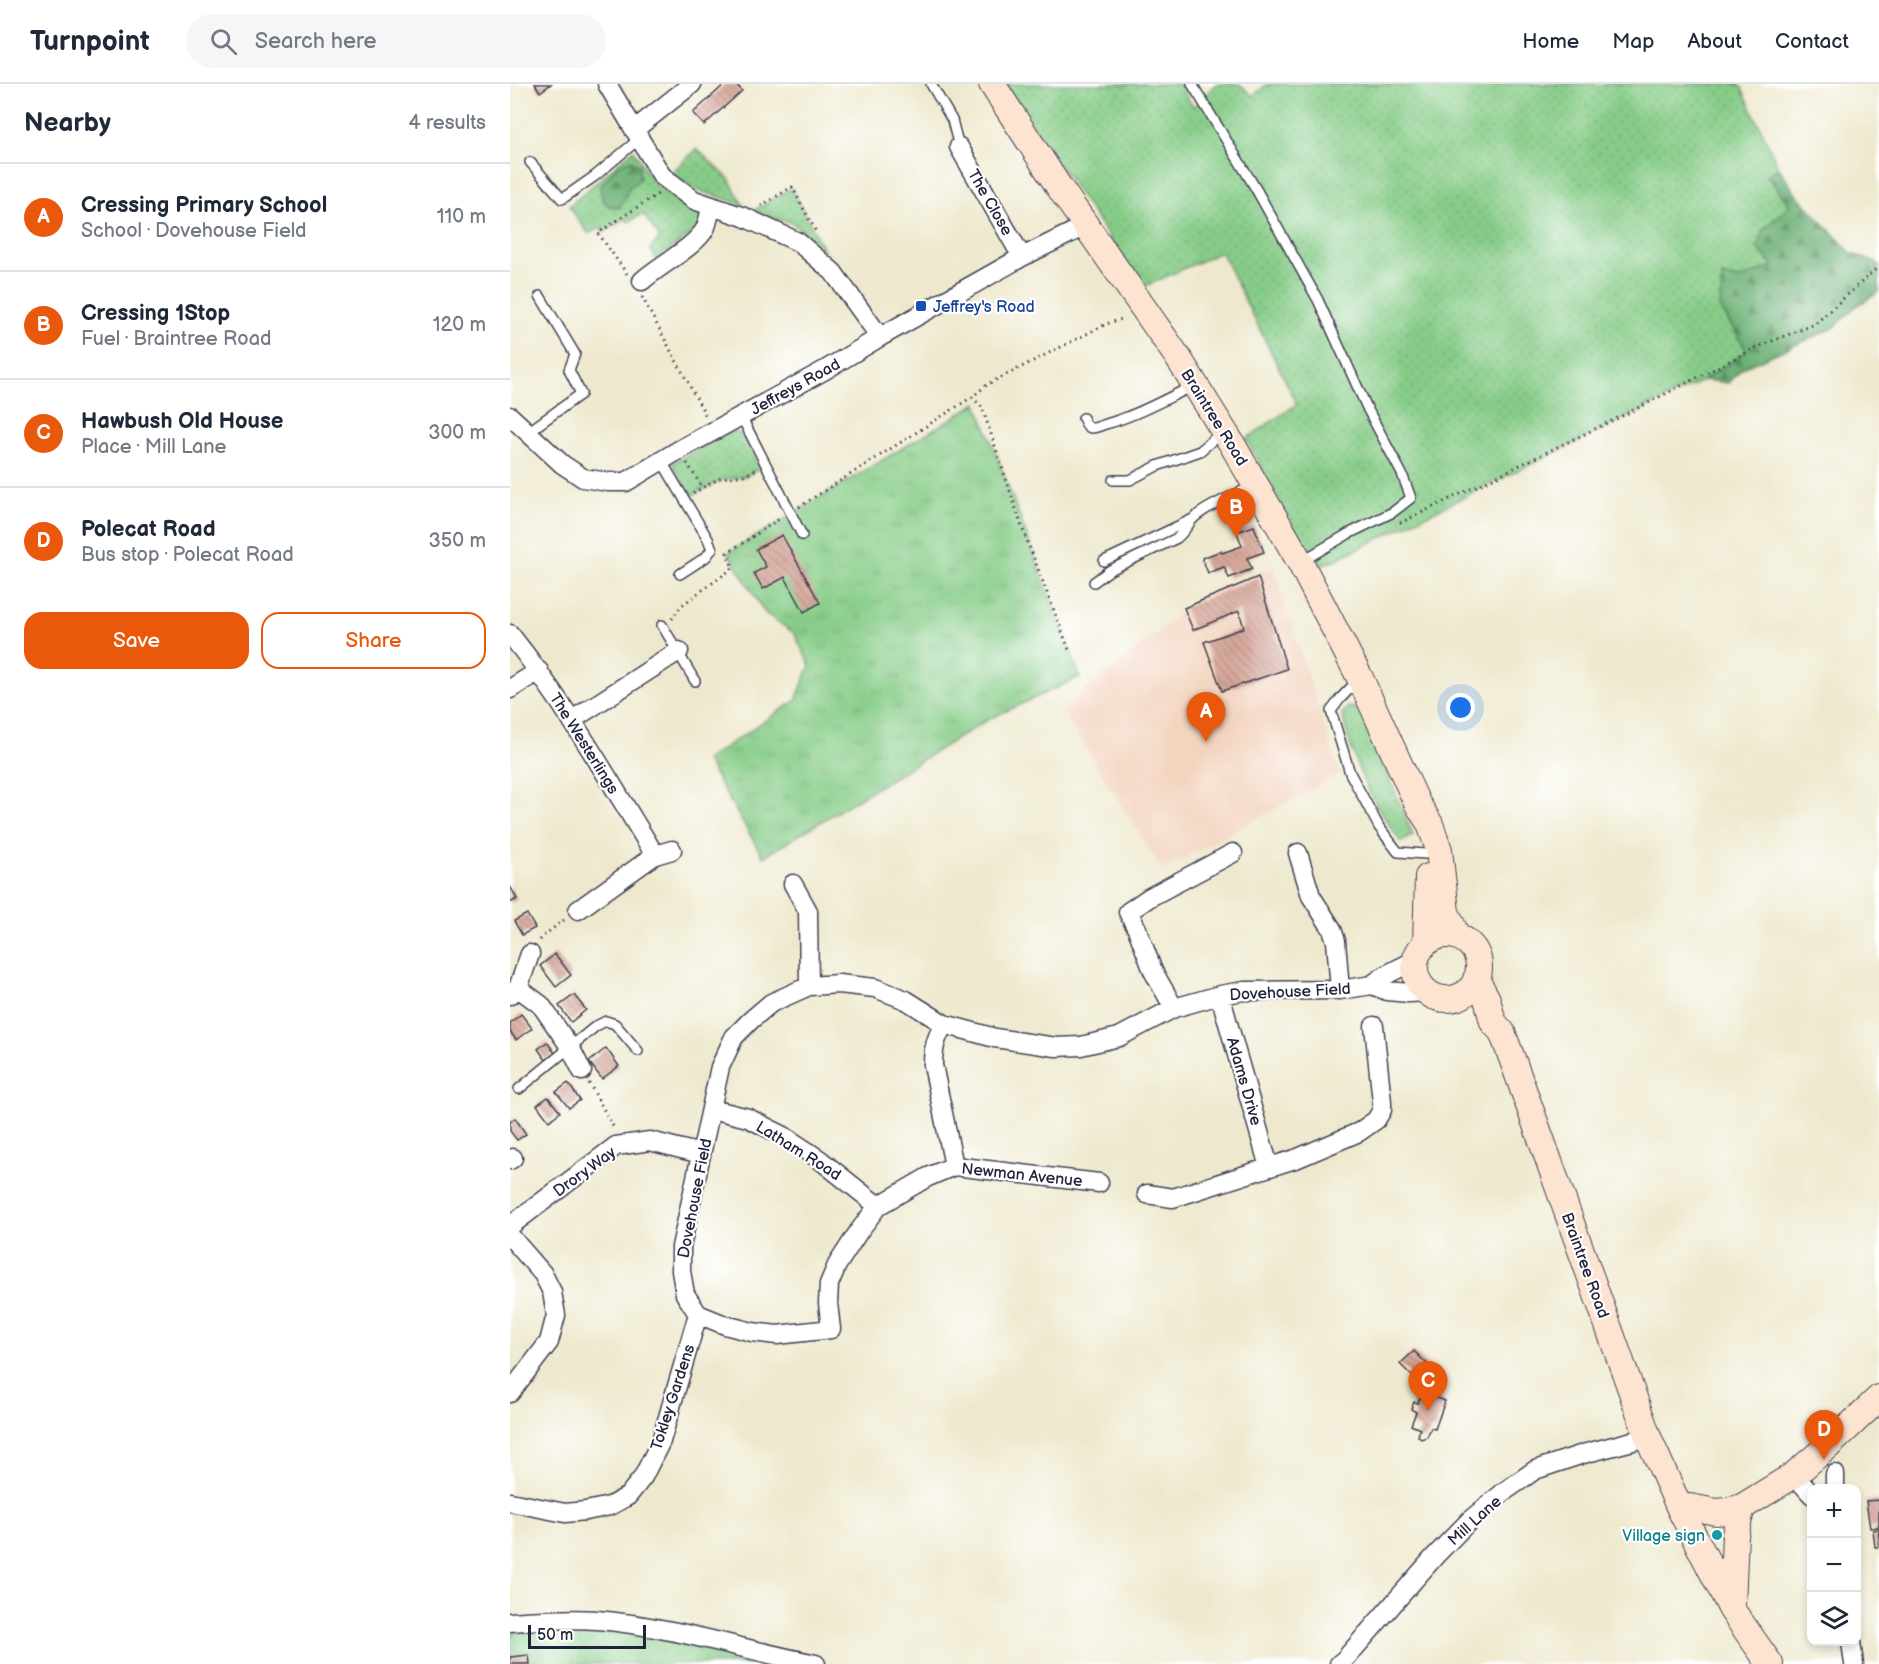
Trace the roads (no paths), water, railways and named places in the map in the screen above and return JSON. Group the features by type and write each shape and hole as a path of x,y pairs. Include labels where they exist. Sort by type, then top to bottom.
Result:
{"main road":[{"name":"Braintree Road","path":"992,84 1040,159 1145,310 1224,430 1300,562 1360,678 1417,803 1430,824 1439,850 1446,912 1457,936"},
{"name":"Braintree Road","path":"1417,803 1428,891 1421,951"},
{"path":"1439,995 1467,992 1476,980 1479,969 1476,953 1466,941 1457,936 1441,936 1421,951 1417,976 1419,982 1439,995 1493,1022"},
{"name":"Braintree Road","path":"1476,980 1487,999 1493,1022 1502,1032 1513,1061 1648,1437 1680,1509 1732,1610 1770,1664"},
{"path":"1680,1509 1690,1507 1716,1512 1742,1507 1794,1475 1879,1398"},
{"path":"1732,1610 1735,1534 1742,1507"}],"street":[{"path":"607,84 662,176 694,200 744,217 798,242 833,272 880,337"},
{"path":"637,135 693,84"},
{"name":"The Close","path":"959,147 1022,257"},
{"path":"638,286 655,269 694,242 705,229 712,206"},
{"name":"Jeffreys Road","path":"510,416 562,465 583,478 626,482 678,450 825,370 1022,257 1086,225"},
{"name":"The Westerlings","path":"510,634 539,671 663,852 578,910"},
{"path":"572,720 679,651"},
{"path":"510,689 539,671"},
{"path":"1173,1008 1153,971 1128,912 1150,897 1233,853"},
{"path":"1298,853 1311,896 1332,929 1336,941 1340,990"},
{"path":"793,884 808,911 809,986"},
{"name":"Dovehouse Field","path":"1372,985 1381,977 1405,966 1421,951"},
{"path":"530,954 514,992 541,1005 570,1047 582,1071"},
{"name":"Dovehouse Field","path":"698,1314 685,1294 681,1271 681,1247 720,1067 734,1037 771,1003 809,986 839,984 875,988 906,1000 944,1024 995,1038 1038,1045 1081,1046 1119,1037 1173,1008 1244,991 1340,990 1372,985 1387,991 1439,995"},
{"name":"Adams Drive","path":"1220,995 1269,1167"},
{"path":"944,1024 935,1041 933,1065 954,1166"},
{"path":"1147,1194 1173,1198 1298,1158 1359,1132 1376,1120 1382,1110 1382,1102 1374,1026"},
{"name":"Latham Road","path":"712,1109 748,1118 784,1136 819,1159 878,1206"},
{"name":"Drory Way","path":"510,1226 616,1146 650,1141 702,1154"},
{"name":"Newman Avenue","path":"698,1314 725,1325 777,1335 831,1329 828,1303 829,1284 837,1265 859,1230 878,1206 928,1177 954,1166 1099,1183"},
{"path":"510,1236 543,1274 552,1292 556,1315 549,1342 510,1393"},
{"name":"Tokley Gardens","path":"510,1502 565,1513 610,1506 628,1496 643,1477 661,1441 698,1314"},
{"name":"Mill Lane","path":"1339,1664 1470,1520 1513,1486 1535,1470 1583,1454 1648,1437"},
{"path":"1794,1475 1807,1489"},
{"path":"510,1622 554,1618 598,1620 659,1629 804,1663"},
{"path":"1852,1646 1854,1664"}],"lane":[{"path":"931,84 952,120 959,147"},
{"path":"1192,84 1256,189 1318,300 1368,410 1402,474 1411,498 1393,512 1348,534 1300,562"},
{"path":"530,162 562,199 596,176 637,135"},
{"path":"528,432 581,394 569,370 574,354 540,296"},
{"path":"1083,418 1089,427 1103,425 1148,408 1195,385"},
{"path":"741,416 801,535"},
{"path":"1113,480 1130,480 1157,466 1200,451 1224,430"},
{"path":"662,460 708,539 711,549 706,557 680,574"},
{"path":"1104,561 1193,519 1228,497 1257,485"},
{"path":"1094,582 1110,570 1177,538 1193,519"},
{"path":"662,625 695,681"},
{"path":"1360,678 1331,711 1350,773 1379,827 1398,852 1425,854"},
{"path":"519,1089 596,1026 606,1021 615,1024 638,1051"}],"place":[{"name":"Jeffrey's Road","path":"921,306"},
{"name":"Cressing 1Stop","path":"1236,538"},
{"name":"Cressing Primary School","path":"1206,742"},
{"name":"Hawbush Old House","path":"1428,1411"},
{"name":"Polecat Road","path":"1824,1460"},
{"name":"Village sign","path":"1717,1535"}]}
